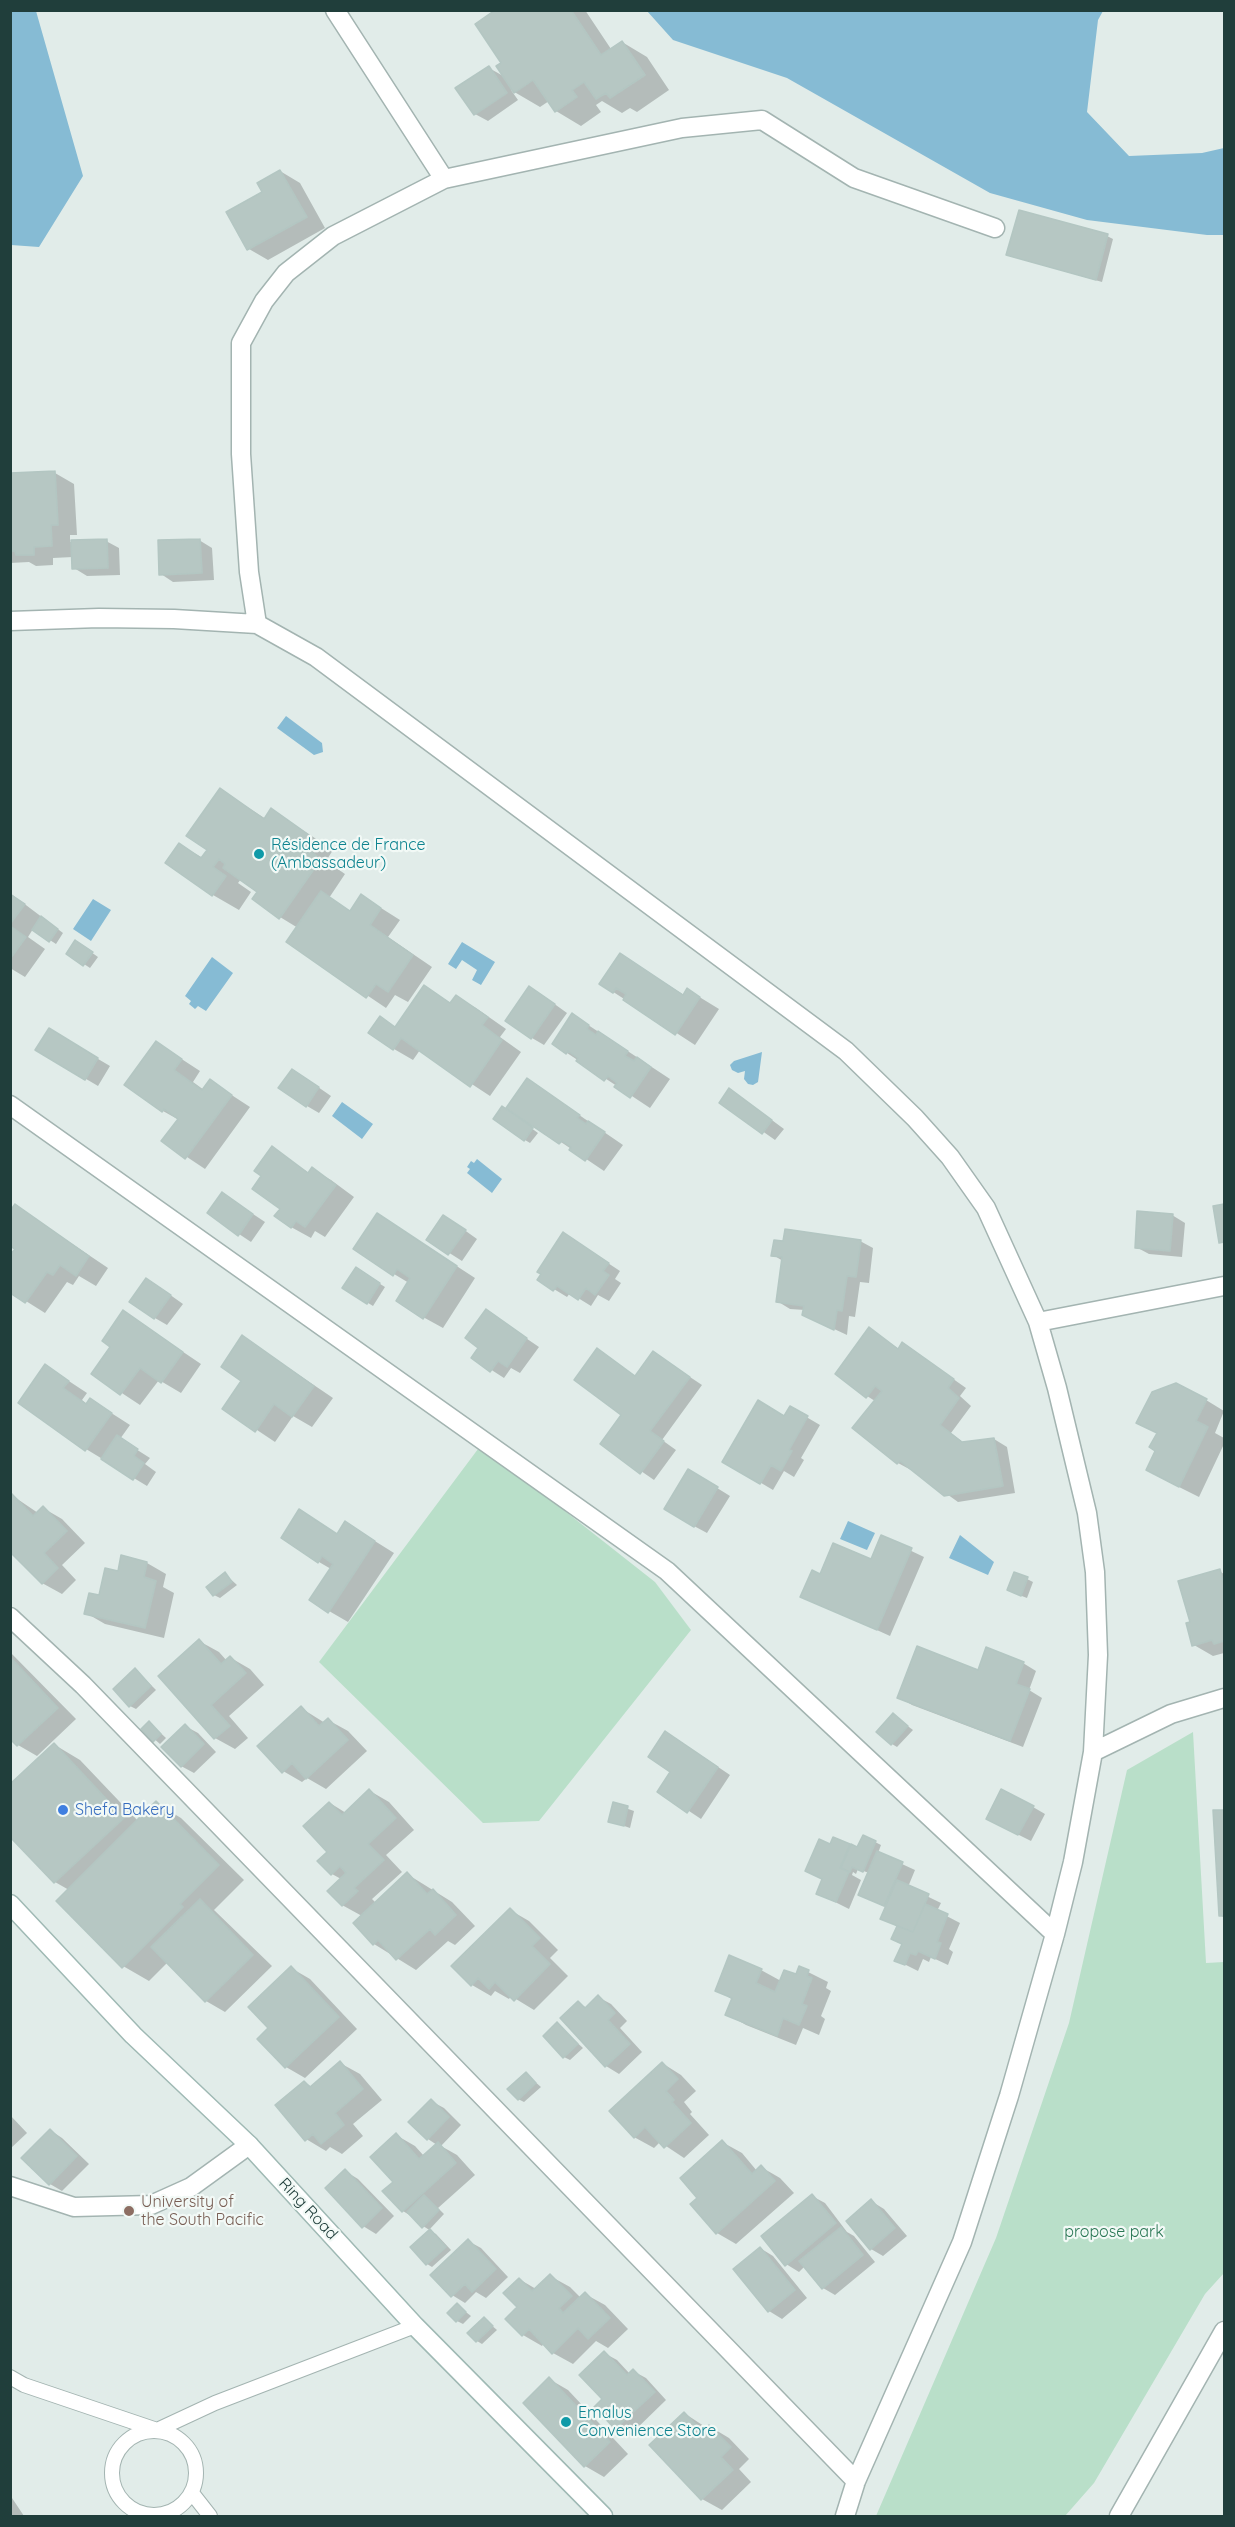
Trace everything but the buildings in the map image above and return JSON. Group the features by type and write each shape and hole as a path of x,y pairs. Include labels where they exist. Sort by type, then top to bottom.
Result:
{"street":[{"path":"335,10 444,179"},
{"path":"257,624 249,572 241,454 241,343 264,302 286,273 333,236 444,179 682,128 762,120 854,178 995,228"},
{"path":"10,621 99,618 174,619 257,624 316,657 846,1051 915,1118 950,1157 986,1208 1038,1322 1057,1388 1087,1513 1095,1572 1098,1655 1093,1752 1073,1862 1055,1934 1009,2096 962,2242 856,2481 845,2517"},
{"path":"10,1105 667,1571 1055,1934"},
{"path":"1038,1322 1224,1286"},
{"path":"10,1617 83,1685 856,2481"},
{"path":"1093,1752 1171,1714 1224,1698"},
{"name":"Ring Road","path":"10,1904 133,2035 249,2145 415,2326 603,2517"},
{"path":"10,2186 74,2207 151,2205 191,2187 249,2145"},
{"path":"1119,2517 1224,2331"}],"lane":[{"path":"10,2377 24,2385 157,2430 173,2434 186,2445 194,2460 196,2476 192,2493 181,2506 167,2514 150,2516 134,2511 121,2500 113,2486 111,2469 115,2453 126,2440 140,2432 157,2430 215,2403 415,2326"},
{"path":"192,2493 210,2517"}],"green space":[{"path":"481,1445 655,1582 691,1630 539,1821 483,1823 319,1662"},
{"name":"propose park","path":"1193,1732 1206,1963 1224,1962 1224,2273 1205,2294 1094,2483 1065,2516 876,2516 996,2238 1069,2023 1127,1770"}],"water":[{"path":"10,11 36,11 83,176 39,247 11,245"},
{"path":"647,11 1103,11 1098,20 1087,112 1129,156 1202,153 1224,148 1224,235 1207,235 1087,220 990,193 787,78 673,40"},
{"path":"286,716 322,743 323,752 314,755 277,728"},
{"path":"93,899 111,910 91,941 73,929"},
{"path":"462,942 495,962 481,985 472,980 477,970 462,960 456,969 448,964"},
{"path":"212,957 233,973 206,1011 198,1006 195,1009 185,996"},
{"path":"762,1052 758,1082 753,1085 748,1084 744,1079 745,1071 738,1073 732,1070 730,1065 734,1061"},
{"path":"342,1102 373,1124 362,1139 332,1116"},
{"path":"477,1159 502,1179 492,1193 467,1173 470,1169 467,1167 471,1161 474,1163"},
{"path":"848,1521 875,1533 867,1550 840,1539"},
{"path":"960,1535 994,1562 988,1575 949,1558"}],"place":[{"name":"Résidence de France (Ambassadeur)","path":"259,854"},
{"name":"Shefa Bakery","path":"63,1810"},
{"name":"University of the South Pacific","path":"129,2211"},
{"name":"Emalus Convenience Store","path":"566,2422"}]}
